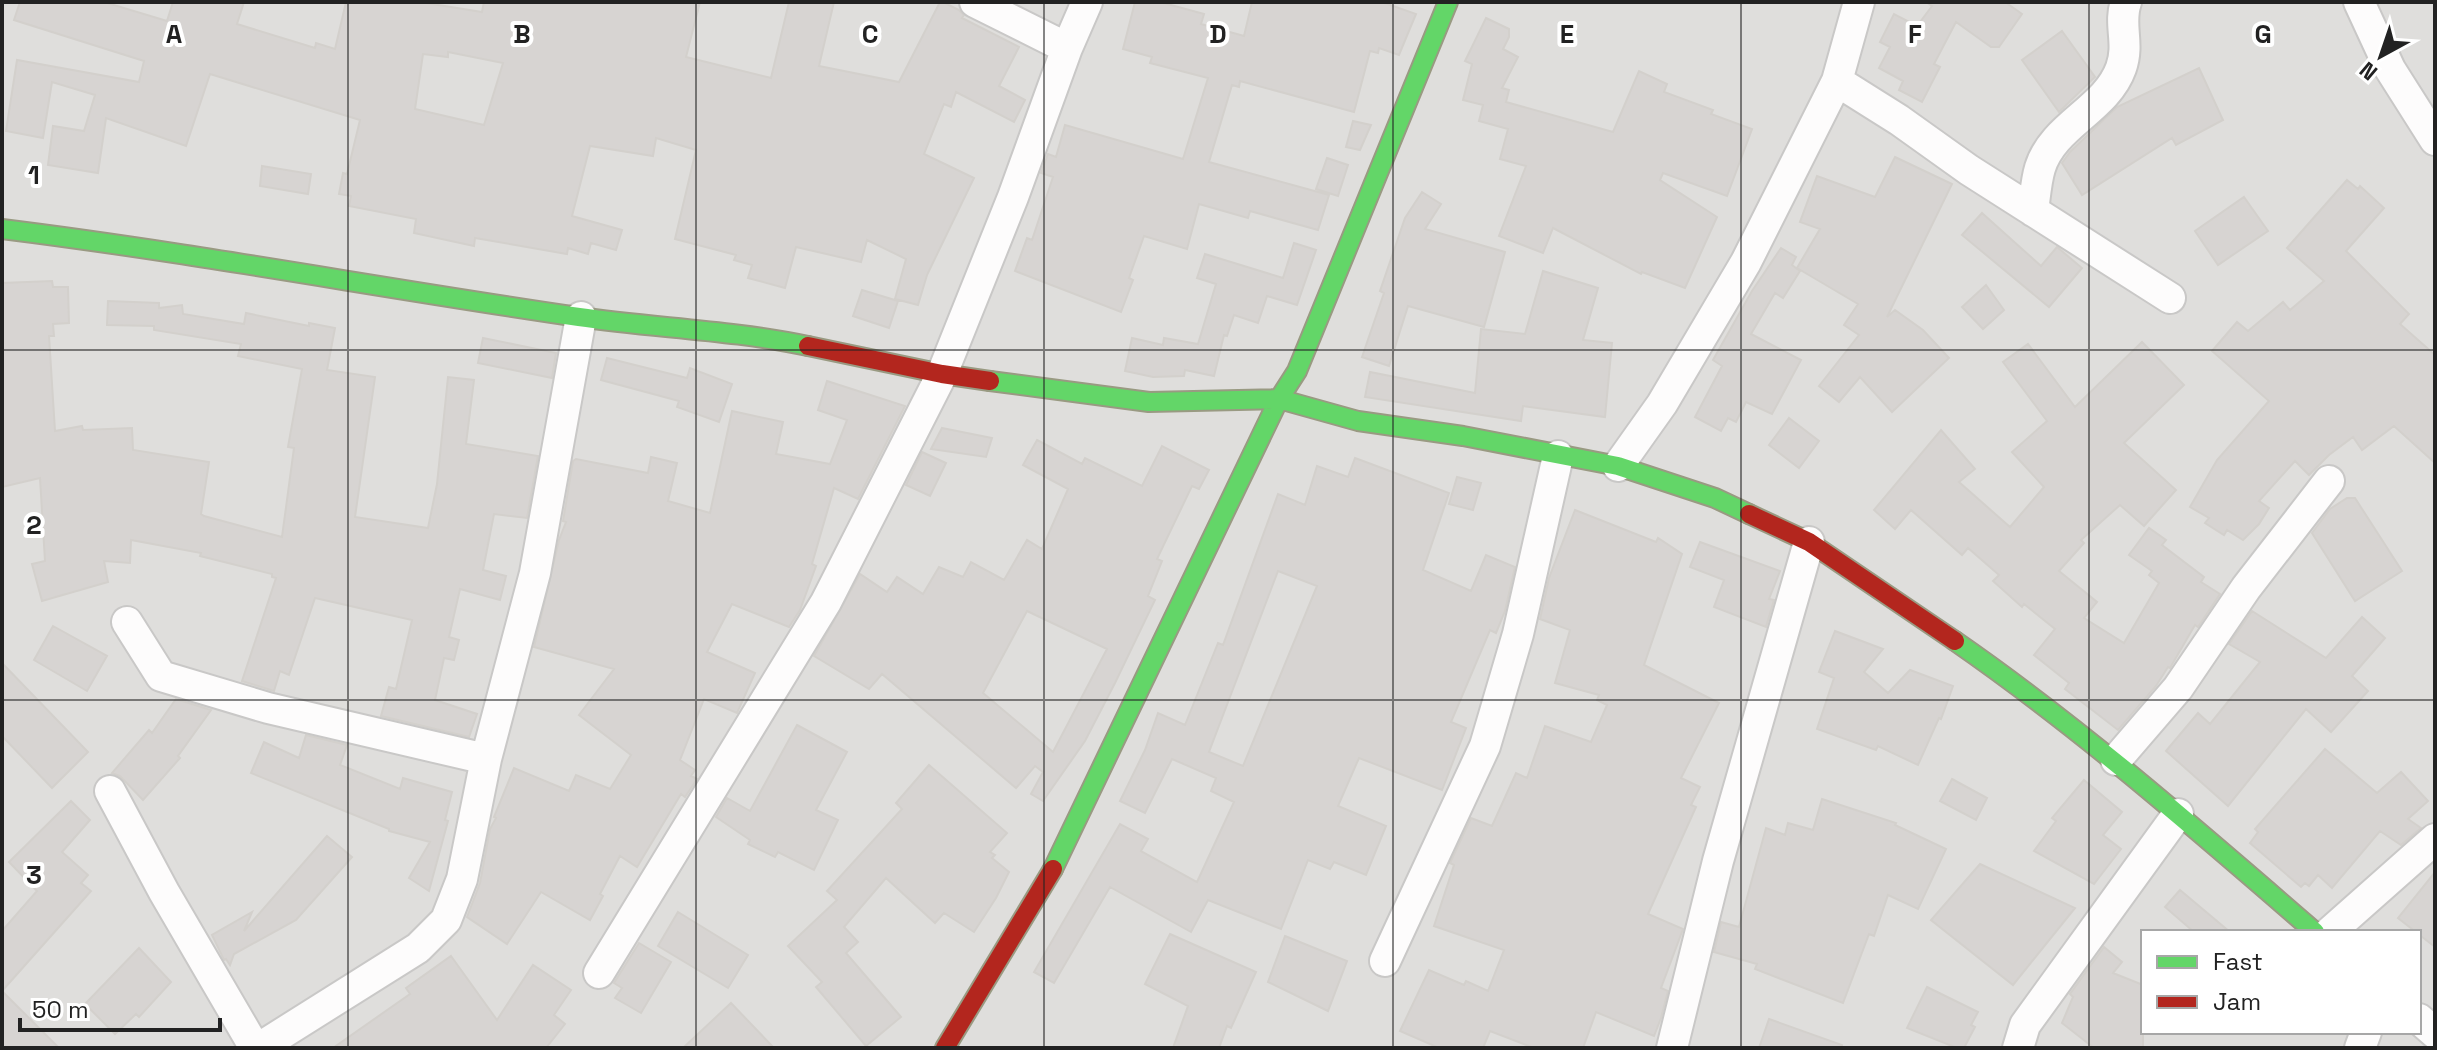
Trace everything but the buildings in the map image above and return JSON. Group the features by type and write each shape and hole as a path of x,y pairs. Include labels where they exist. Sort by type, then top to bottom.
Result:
{"street":[{"path":"975,2 1067,48"},
{"path":"599,973 826,602 942,374 1087,2"},
{"path":"945,1048 1056,864 1279,399 1297,371 1448,2"},
{"path":"1618,466 1662,404 1746,262 1837,81 1859,2"},
{"path":"2033,211 2040,167 2054,143 2102,98 2121,70 2126,45 2122,13 2126,2"},
{"path":"2359,2 2390,69 2435,140"},
{"path":"1837,81 2170,298"},
{"path":"2,229 124,244 581,317 754,335 942,374 1149,402 1279,399 1358,421 1463,436 1618,466 1715,498 1809,542 2012,680 2116,760 2313,930"},
{"path":"110,791 164,892 257,1048 418,948 446,920 462,879 486,759 535,573 581,317"},
{"path":"1385,961 1485,746 1518,634 1558,456"},
{"path":"2116,760 2178,688 2246,588 2329,481"},
{"path":"1672,1048 1718,861 1809,542"},
{"path":"127,622 161,676 268,708 486,759"},
{"path":"2018,1048 2025,1025 2178,814"},
{"path":"2332,930 2435,839"}],"shaded area":[{"path":"2,2 2435,2 2435,1048 2,1048"}],"traffic: fast":[{"path":"1053,869 1279,399 1297,371 1448,2"},
{"path":"2,229 579,317 751,336 808,346"},
{"path":"990,381 1149,402 1279,399 1358,421 1463,436 1618,466 1715,498 1749,514"},
{"path":"1955,641 2094,745 2313,930"}],"traffic: jam":[{"path":"808,346 990,381"},
{"path":"1749,514 1809,542 1955,641"},
{"path":"945,1048 1053,869"}]}
